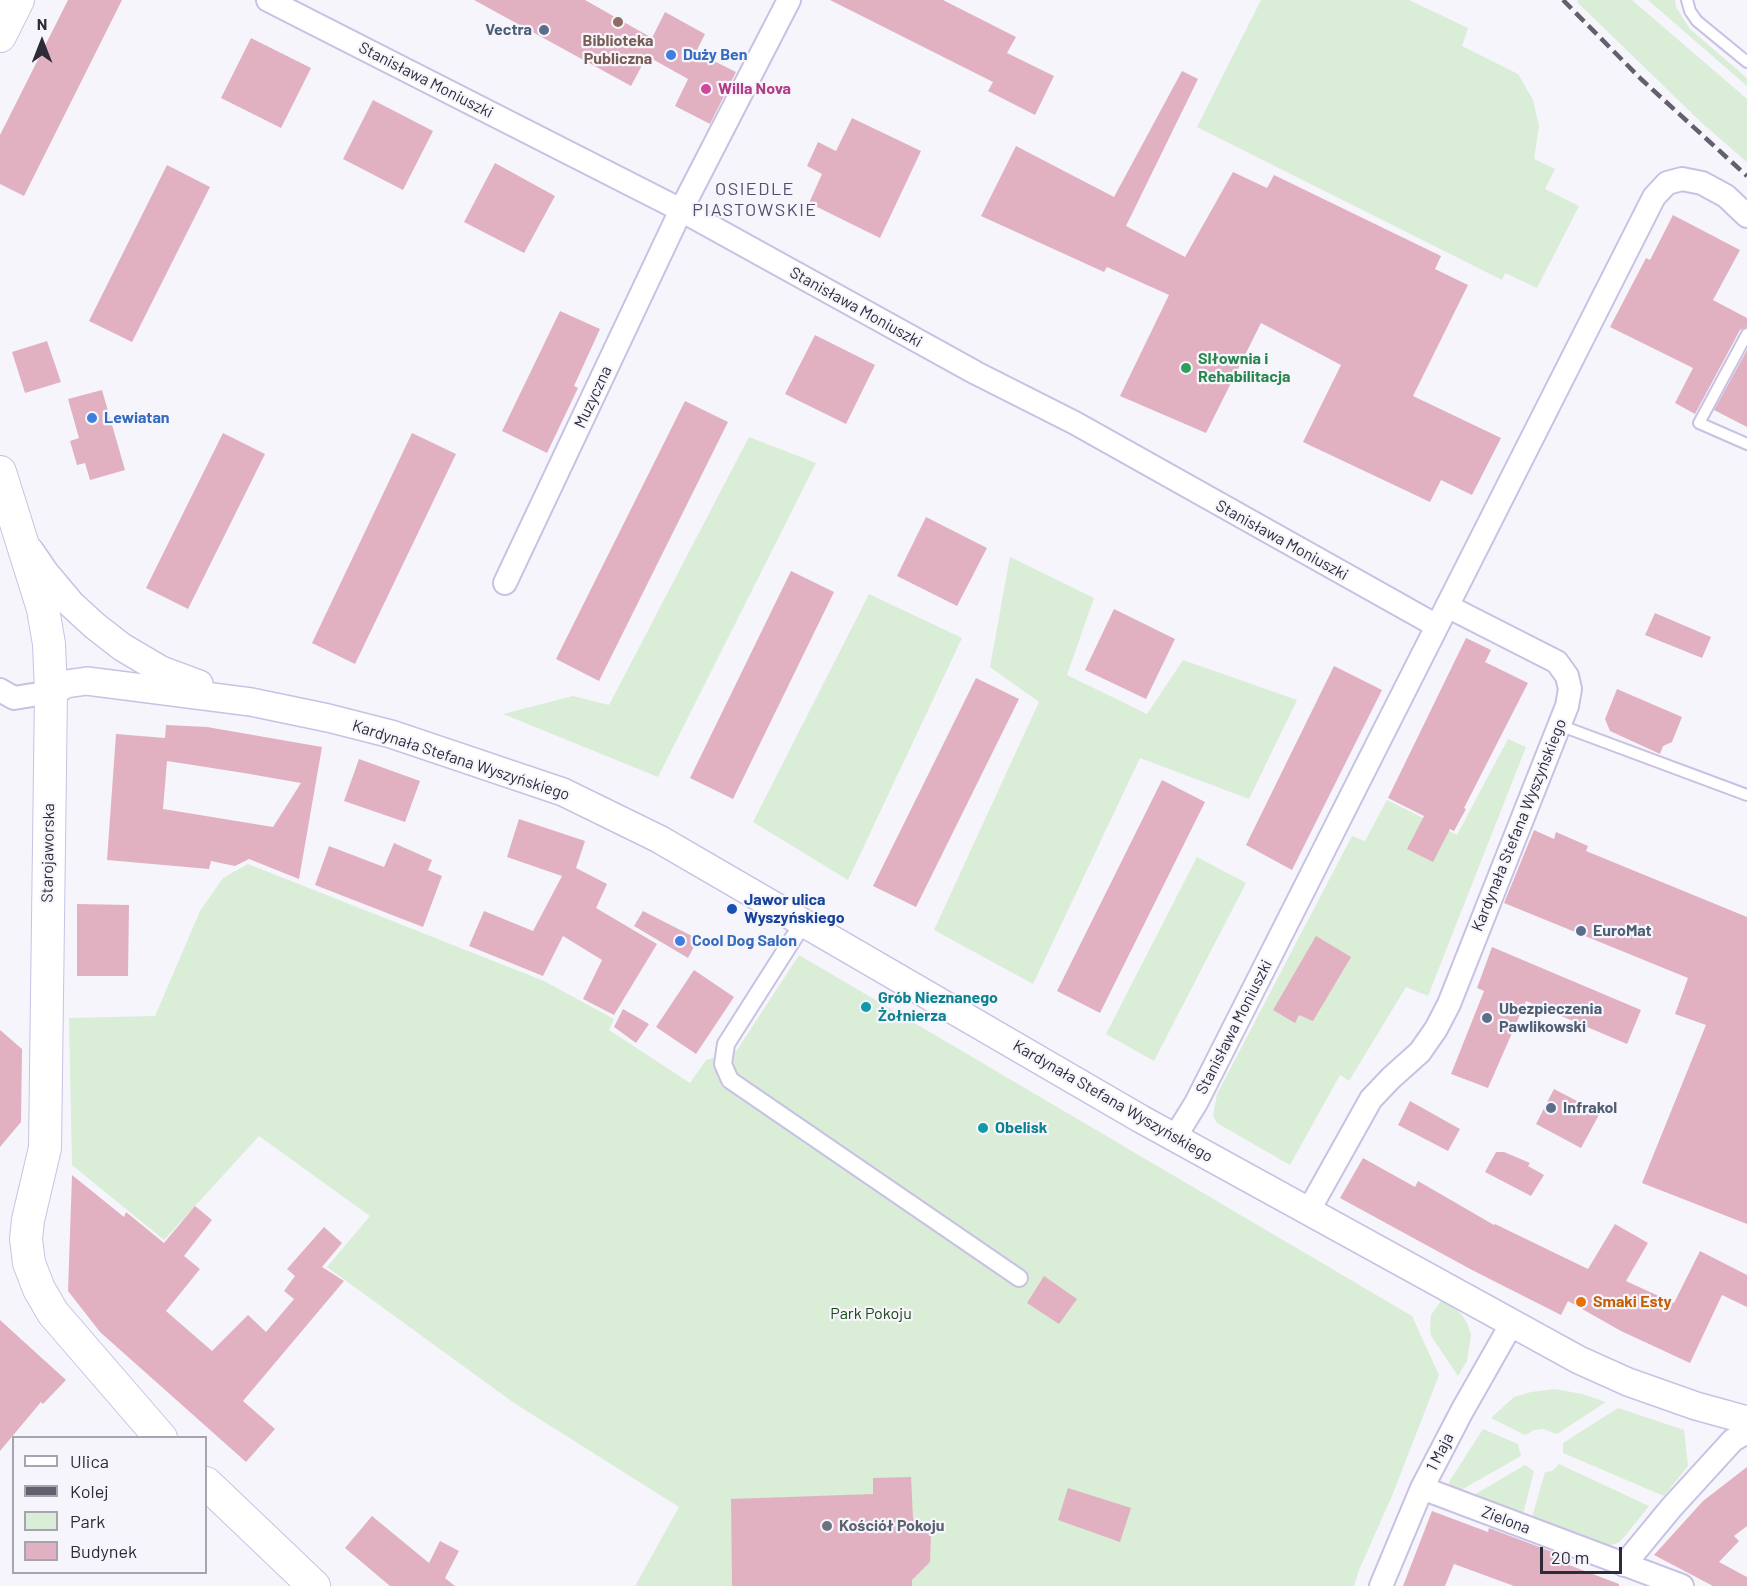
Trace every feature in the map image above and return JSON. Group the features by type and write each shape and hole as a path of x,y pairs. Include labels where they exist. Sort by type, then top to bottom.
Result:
{"main road":[{"path":"0,36 18,0"},
{"name":"Starojaworska","path":"0,472 43,609 49,644 51,692 45,1148 28,1220 13,1235 29,1263 45,1300 74,1339 160,1436"},
{"path":"207,1484 314,1586"}],"street":[{"name":"Stanisława Moniuszki","path":"268,0 681,210 966,367 1442,616"},
{"name":"Muzyczna","path":"505,583 681,210 789,0"},
{"name":"Stanisława Moniuszki","path":"1175,1137 1196,1103 1654,197 1667,183 1682,179 1702,183 1726,196 1747,216"},
{"path":"22,540 71,604 95,627 123,648 161,670 251,702"},
{"name":"Kardynała Stefana Wyszyńskiego","path":"1310,1210 1371,1099 1390,1078 1420,1052 1436,1029 1449,1004 1559,726 1570,689 1567,676 1557,662 1442,616"},
{"name":"Kardynała Stefana Wyszyńskiego","path":"51,692 66,684 87,681 251,702 391,734 563,792 659,839 1175,1137 1579,1360 1628,1382 1696,1406 1747,1420"},
{"path":"0,690 14,698 51,692"},
{"path":"802,923 726,1044 723,1064 730,1080 1019,1278"},
{"name":"1 Maja","path":"1381,1586 1422,1488 1512,1323"},
{"path":"1624,1565 1717,1457 1733,1440 1747,1432"},
{"name":"Zielona","path":"1422,1488 1682,1586"}],"lane":[{"path":"1687,0 1697,21 1747,62"},
{"path":"1747,334 1699,423 1747,444"},
{"path":"1559,726 1747,795"}],"green space":[{"path":"1261,0 1409,0 1468,28 1462,46 1518,74 1533,100 1539,126 1534,159 1555,169 1545,189 1579,206 1537,288 1505,273 1502,280 1197,127"},
{"path":"1578,0 1632,0 1747,99 1747,162 1703,124 1577,2"},
{"path":"1648,0 1675,0 1676,7 1690,29 1747,78 1747,86"},
{"path":"749,437 816,463 658,777 503,714 573,696 609,705"},
{"path":"1010,557 1094,598 1067,675 1147,714 1183,660 1297,700 1249,799 1140,758 1033,984 934,930 1039,702 990,667"},
{"path":"869,594 962,638 848,880 753,822"},
{"path":"1508,739 1526,747 1428,996 1406,987 1349,1081 1340,1075 1290,1165 1217,1123 1213,1116 1217,1094 1352,836 1365,841 1387,800 1457,835"},
{"path":"1197,857 1246,883 1154,1061 1106,1034"},
{"name":"Park Pokoju","path":"248,864 544,981 614,1019 609,1030 690,1083 706,1060 737,1050 799,955 1412,1316 1439,1375 1354,1586 635,1586 679,1507 514,1403 327,1267 370,1216 259,1136 164,1240 72,1165 69,1018 155,1016 200,911 223,878"},
{"path":"1441,1301 1455,1308 1462,1315 1471,1335 1467,1361 1458,1376 1431,1336 1431,1315"},
{"path":"1555,1389 1582,1394 1606,1402 1557,1434 1543,1429 1534,1430 1525,1435 1491,1418 1514,1397"},
{"path":"1618,1408 1684,1430 1688,1466 1664,1496 1563,1453 1563,1443"},
{"path":"1483,1429 1518,1444 1521,1456 1461,1490 1455,1490 1450,1487 1449,1482"},
{"path":"1559,1464 1649,1506 1618,1543 1607,1546 1531,1521 1545,1472 1552,1471"},
{"path":"1525,1465 1534,1471 1522,1518 1467,1499"}],"building":[{"path":"68,0 122,0 24,196 0,184 0,135"},
{"path":"474,0 585,0 652,38 665,12 705,34 696,52 736,72 710,124 675,106 688,79 647,56 631,86"},
{"path":"830,0 943,0 1016,37 1007,53 1054,76 1035,115 988,91 993,82"},
{"path":"251,38 311,68 281,128 221,98"},
{"path":"1182,71 1198,79 1126,226 1185,257 1233,172 1267,188 1274,175 1441,256 1435,269 1468,285 1413,396 1501,438 1472,495 1441,480 1430,502 1303,442 1341,365 1261,323 1206,433 1120,396 1169,295 1107,267 1104,272 981,216 1016,146 1114,197"},
{"path":"373,100 433,131 403,190 343,159"},
{"path":"852,118 921,151 880,238 809,203 822,174 807,166 818,142 836,151"},
{"path":"495,163 555,196 524,253 464,222"},
{"path":"167,165 210,187 132,342 89,321"},
{"path":"1673,215 1740,250 1713,300 1747,318 1747,327 1740,330 1695,414 1675,403 1693,368 1610,327 1646,258 1650,260"},
{"path":"560,311 600,329 574,386 578,388 547,453 502,431"},
{"path":"815,335 875,365 846,424 785,394"},
{"path":"47,341 61,382 25,393 12,352"},
{"path":"1747,350 1747,427 1714,410"},
{"name":"Lewiatan","path":"102,390 125,470 90,480 85,463 77,465 70,441 79,438 68,399"},
{"path":"685,401 728,422 599,681 556,659"},
{"path":"223,433 265,454 188,609 146,588"},
{"path":"412,433 456,454 355,664 312,643"},
{"path":"926,517 987,548 957,606 897,576"},
{"path":"791,571 834,592 733,799 690,778"},
{"path":"1114,609 1175,639 1146,699 1085,670"},
{"path":"1655,613 1711,637 1702,658 1645,635"},
{"path":"1466,638 1491,650 1485,662 1528,683 1464,808 1466,809 1454,831 1450,829 1433,862 1407,849 1424,816 1388,798"},
{"path":"1334,666 1382,690 1292,870 1246,845"},
{"path":"976,678 1019,699 916,907 873,886"},
{"path":"1617,689 1682,717 1672,742 1663,746 1660,754 1610,731 1605,719"},
{"path":"166,725 207,727 322,747 299,879 249,859 235,866 211,861 209,869 107,860 116,734 165,738","holes":["167,761 301,783 273,827 163,809"]},
{"path":"359,759 420,781 405,822 344,801"},
{"path":"1162,780 1205,802 1100,1013 1057,991"},
{"path":"519,819 585,841 576,868 607,884 596,908 657,944 614,1015 583,999 602,960 563,936 543,976 469,946 484,911 533,931 562,876 507,857"},
{"path":"1534,830 1554,839 1556,832 1588,846 1586,851 1747,917 1747,1224 1642,1183 1706,1025 1675,1014 1688,978 1504,903"},
{"path":"394,843 432,860 428,870 442,876 423,927 315,885 329,846 384,867"},
{"path":"77,904 129,905 128,976 77,976"},
{"path":"643,911 698,939 688,958 634,926"},
{"path":"1316,936 1351,957 1313,1021 1299,1015 1295,1023 1273,1010"},
{"path":"1492,947 1641,1010 1627,1044 1526,1001 1488,1088 1451,1074 1484,991 1477,988"},
{"path":"694,970 734,997 696,1054 656,1027"},
{"path":"623,1009 649,1024 636,1043 614,1027"},
{"path":"0,1030 22,1049 21,1122 0,1147"},
{"path":"1554,1089 1600,1113 1581,1148 1536,1124"},
{"path":"1410,1101 1460,1129 1448,1151 1398,1125"},
{"path":"1496,1152 1504,1152 1530,1163 1528,1166 1544,1175 1531,1196 1485,1172"},
{"path":"1363,1158 1415,1187 1418,1181 1494,1225 1588,1269 1615,1224 1648,1243 1626,1281 1674,1303 1700,1251 1747,1275 1747,1307 1722,1295 1690,1363 1621,1331 1568,1301 1561,1315 1472,1270 1340,1198"},
{"path":"72,1175 124,1217 126,1212 164,1243 195,1206 212,1220 184,1256 200,1269 166,1311 212,1351 248,1315 266,1332 294,1299 284,1291 295,1276 287,1269 324,1227 342,1243 322,1267 344,1281 243,1401 275,1429 246,1462 100,1332 68,1291"},
{"path":"1044,1276 1077,1299 1059,1324 1027,1303"},
{"path":"0,1320 66,1380 43,1404 41,1402 0,1451"},
{"path":"1747,1467 1747,1526 1734,1536 1739,1541 1719,1562 1747,1577 1747,1586 1713,1586 1654,1555 1703,1501"},
{"name":"Kościół Pokoju","path":"911,1477 913,1518 931,1534 930,1562 912,1580 912,1586 732,1586 731,1499 873,1494 873,1478"},
{"path":"1068,1488 1131,1508 1120,1542 1058,1520"},
{"path":"1432,1511 1488,1532 1489,1528 1571,1559 1569,1565 1619,1584 1619,1586 1514,1586 1454,1564 1445,1586 1403,1586"},
{"path":"372,1516 429,1563 440,1541 459,1551 445,1578 455,1586 390,1586 345,1548"}],"railway":[{"path":"1563,0 1641,79 1747,176"}],"place":[{"name":"Biblioteka Publiczna","path":"618,22"},
{"name":"Vectra","path":"544,30"},
{"name":"Duży Ben","path":"671,55"},
{"name":"Willa Nova","path":"706,89"},
{"name":"SIłownia i Rehabilitacja","path":"1186,368"},
{"name":"Lewiatan","path":"92,418"},
{"name":"Jawor ulica Wyszyńskiego","path":"732,909"},
{"name":"EuroMat","path":"1581,931"},
{"name":"Cool Dog Salon","path":"680,941"},
{"name":"Grób Nieznanego Żołnierza","path":"866,1007"},
{"name":"Ubezpieczenia Pawlikowski","path":"1487,1018"},
{"name":"Infrakol","path":"1551,1108"},
{"name":"Obelisk","path":"983,1128"},
{"name":"Smaki Esty","path":"1581,1302"},
{"name":"Kościół Pokoju","path":"827,1526"}],"district":[{"name":"OSIEDLE PIASTOWSKIE","path":"755,199"}]}
